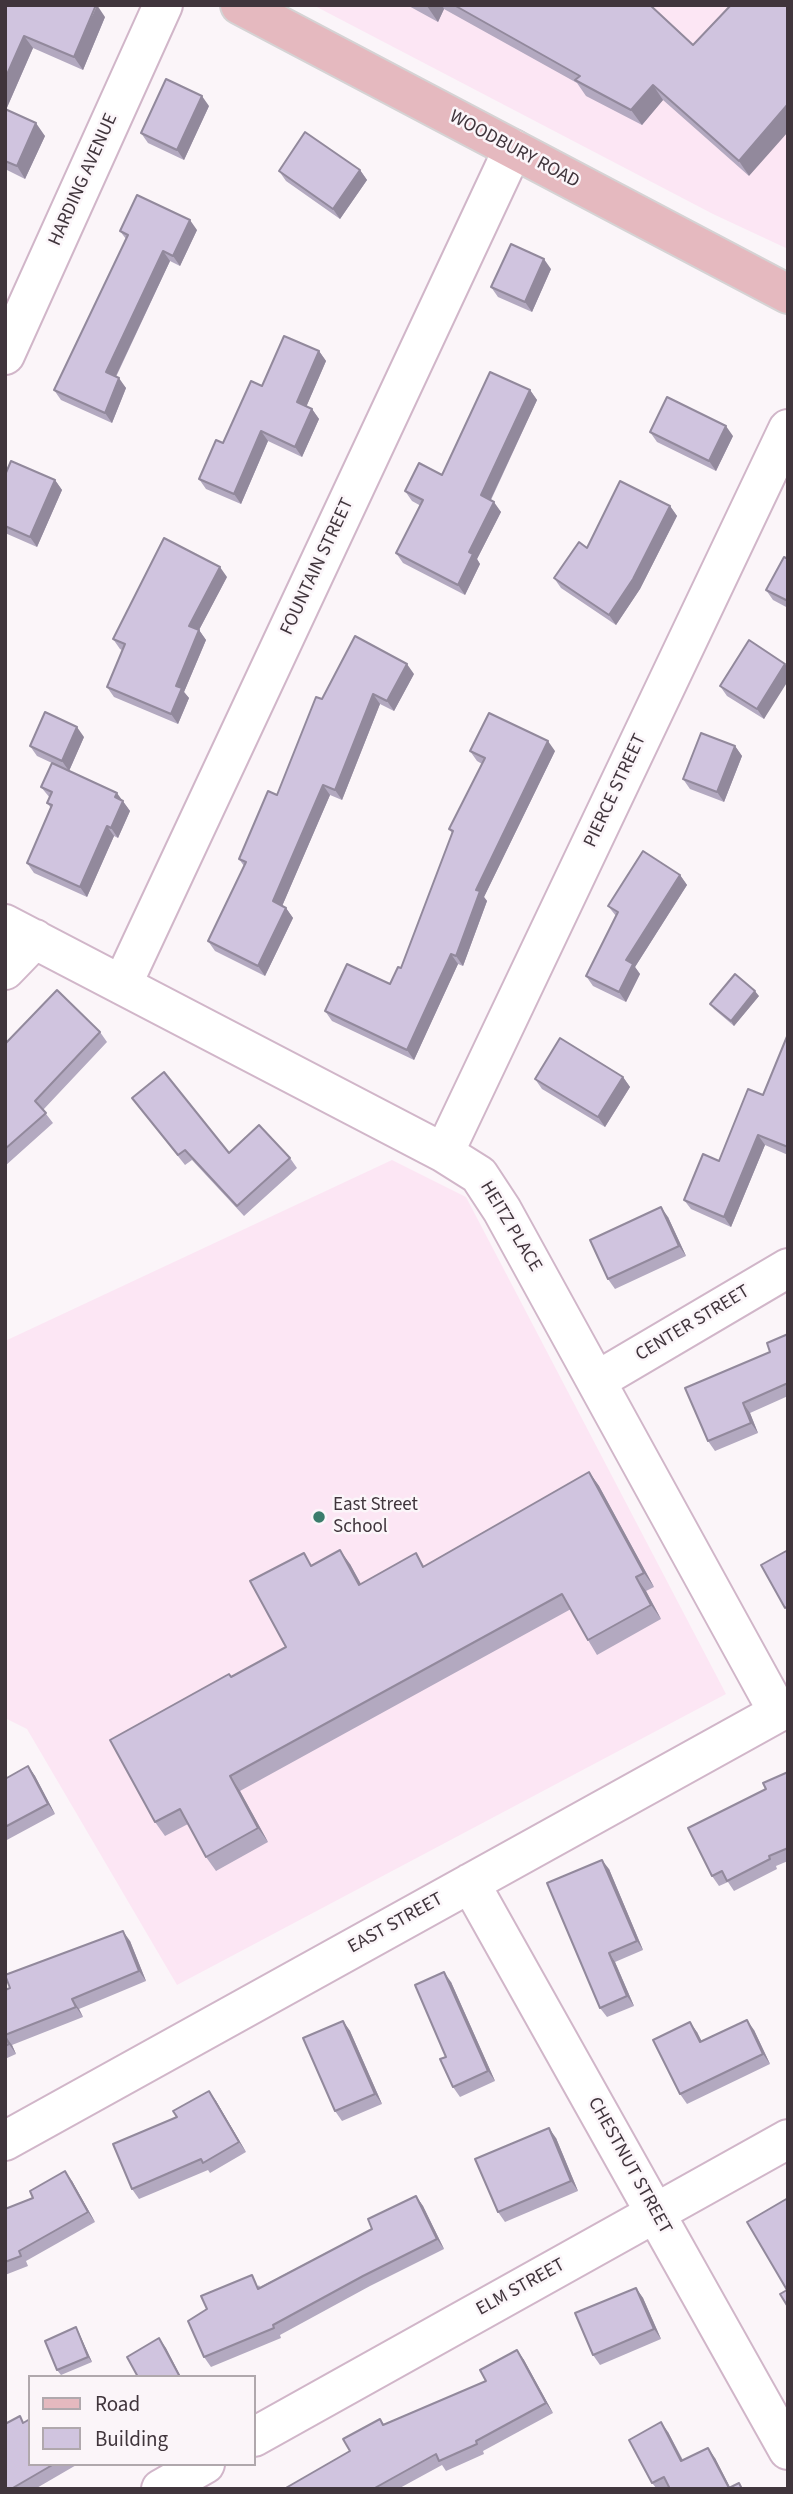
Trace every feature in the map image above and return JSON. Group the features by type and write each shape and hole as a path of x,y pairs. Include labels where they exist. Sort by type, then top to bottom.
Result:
{"main road":[{"name":"WOODBURY ROAD","path":"240,5 788,294"}],"street":[{"name":"HARDING AVENUE","path":"5,355 163,5"},
{"name":"FOUNTAIN STREET","path":"122,985 513,149"},
{"name":"PIERCE STREET","path":"444,1153 788,429"},
{"name":"HEITZ PLACE","path":"20,931 444,1153 478,1175 502,1210 783,1710"},
{"path":"5,970 20,931"},
{"name":"CENTER STREET","path":"598,1380 788,1268"},
{"name":"EAST STREET","path":"5,2141 783,1710"},
{"name":"CHESTNUT STREET","path":"470,1883 788,2450"},
{"name":"ELM STREET","path":"256,2436 788,2139"},
{"path":"161,2489 201,2466"}],"shaded area":[{"path":"313,5 788,5 788,249 713,214"},
{"name":"East Street School","path":"392,1160 466,1197 726,1694 177,1985 27,1729 5,1718 5,1341"}],"building":[{"path":"5,5 96,5 74,57 24,36 5,79"},
{"path":"454,5 650,5 693,45 731,5 788,5 788,104 739,161 653,85 631,110 575,80 580,76"},
{"path":"166,79 202,96 177,150 141,133"},
{"path":"5,109 36,123 17,166 5,161"},
{"path":"305,132 360,170 333,209 279,171"},
{"path":"137,195 190,220 173,256 163,251 106,372 119,378 105,413 54,390 128,235 120,231"},
{"path":"511,244 544,259 525,302 491,287"},
{"path":"284,336 319,351 297,402 312,409 295,447 261,431 234,494 199,479 216,440 223,443 251,381 262,386"},
{"path":"490,372 530,390 481,495 494,502 469,552 473,554 458,585 396,553 423,500 405,491 419,463 442,475"},
{"path":"667,397 726,426 709,461 650,432"},
{"path":"11,461 55,480 30,537 5,526 5,475"},
{"path":"620,481 670,506 633,579 609,615 554,578 579,542 587,548"},
{"path":"164,538 220,567 189,626 199,630 176,686 182,688 171,714 107,687 125,644 113,639"},
{"path":"784,557 788,559 788,601 766,590"},
{"path":"355,636 407,664 387,701 373,694 335,790 323,785 273,901 286,908 258,966 208,941 246,862 239,859 268,791 277,795 316,697 322,699"},
{"path":"749,640 785,664 757,709 720,686"},
{"path":"45,712 77,727 62,761 30,746"},
{"path":"489,713 548,741 476,890 480,891 456,956 451,954 407,1050 325,1011 347,964 390,984 398,967 401,968 453,831 449,829 485,758 470,751"},
{"path":"701,733 735,746 717,792 683,779"},
{"path":"52,763 117,793 115,797 123,801 111,828 107,826 80,887 27,863 52,805 47,803 52,792 41,787"},
{"path":"643,851 680,875 626,960 633,964 619,992 586,976 618,912 608,906"},
{"path":"735,974 755,991 731,1021 710,1004"},
{"path":"57,990 100,1032 35,1101 46,1113 5,1149 5,1044"},
{"path":"788,1034 788,1147 758,1135 724,1217 684,1200 703,1154 719,1161 748,1089 763,1095"},
{"path":"560,1038 623,1077 598,1117 535,1079"},
{"path":"164,1072 229,1153 259,1125 290,1158 237,1206 185,1150 178,1155 132,1098"},
{"path":"661,1207 679,1246 608,1279 590,1240"},
{"path":"788,1334 788,1383 743,1403 751,1423 708,1441 685,1388 770,1352 767,1343"},
{"path":"589,1472 644,1573 636,1577 651,1605 588,1640 562,1594 230,1776 258,1828 206,1857 180,1809 155,1822 110,1740 229,1674 231,1677 286,1647 250,1581 304,1553 311,1566 340,1550 359,1585 416,1553 423,1567"},
{"path":"788,1550 788,1606 785,1608 761,1565"},
{"path":"28,1766 48,1804 5,1827 5,1779"},
{"path":"788,1772 788,1848 727,1881 722,1871 712,1876 688,1828 766,1789 763,1783"},
{"path":"602,1860 637,1941 609,1953 627,1996 600,2008 547,1883"},
{"path":"123,1931 139,1971 72,1999 76,2007 5,2035 5,1990 10,1988 5,1975"},
{"path":"444,1972 488,2071 453,2087 440,2059 446,2057 415,1985"},
{"path":"747,2020 763,2054 680,2094 653,2040 690,2022 700,2042"},
{"path":"343,2021 375,2094 335,2111 303,2038"},
{"path":"209,2091 239,2142 203,2163 201,2159 132,2189 113,2144 177,2117 173,2111"},
{"path":"549,2128 571,2181 498,2212 475,2159"},
{"path":"65,2171 88,2212 19,2251 21,2256 5,2262 5,2209 33,2198 30,2191"},
{"path":"416,2196 437,2239 273,2325 274,2328 204,2357 188,2321 207,2309 201,2296 252,2275 258,2289 372,2229 368,2219"},
{"path":"788,2198 788,2307 780,2294 787,2290 747,2222"},
{"path":"636,2288 654,2329 593,2355 575,2313"},
{"path":"76,2327 88,2357 57,2370 45,2341"},
{"path":"159,2338 179,2375 137,2375 127,2357"},
{"path":"517,2350 546,2403 476,2441 477,2444 439,2461 436,2454 373,2489 284,2489 350,2451 343,2439 380,2419 383,2425 486,2381 480,2370"},
{"path":"20,2416 23,2423 28,2420 28,2466 51,2466 11,2489 5,2489 5,2424"},
{"path":"661,2422 681,2461 708,2448 729,2488 739,2483 742,2489 670,2489 664,2477 652,2483 629,2440"}],"place":[{"name":"East Street School","path":"319,1517"}]}
